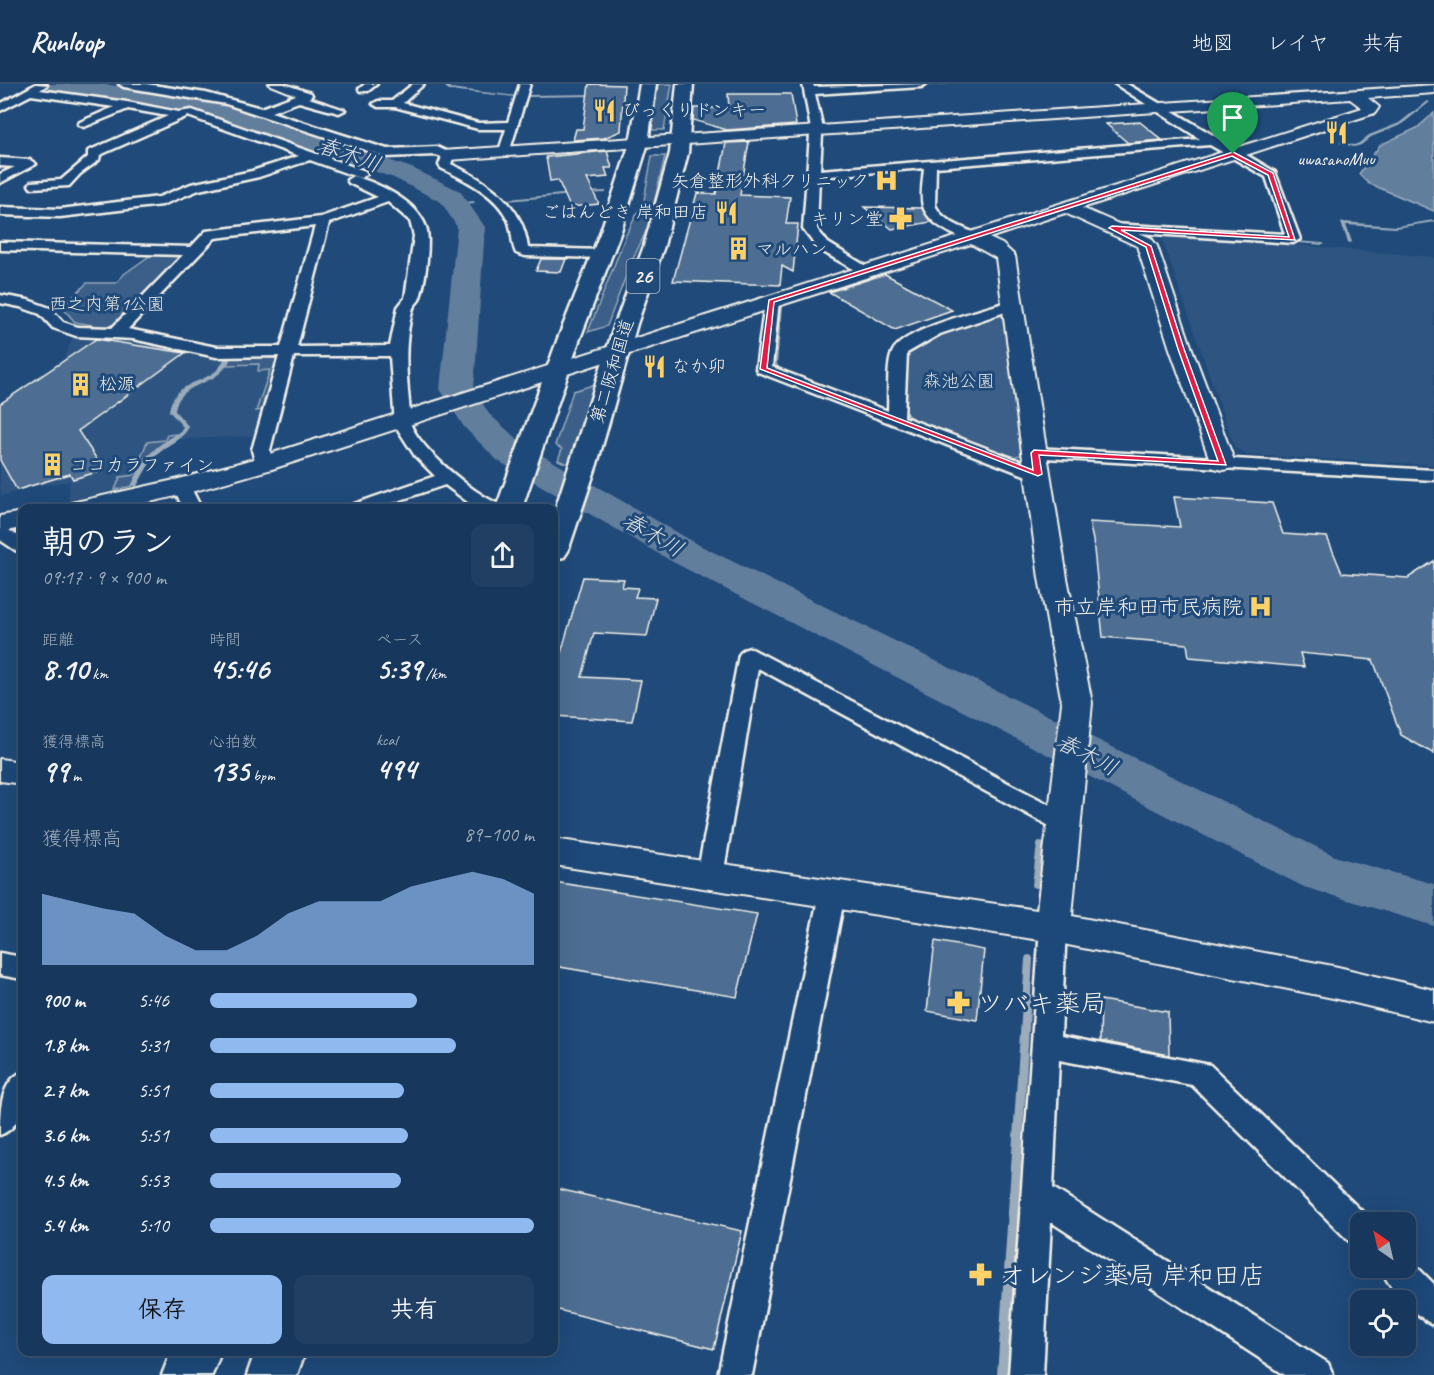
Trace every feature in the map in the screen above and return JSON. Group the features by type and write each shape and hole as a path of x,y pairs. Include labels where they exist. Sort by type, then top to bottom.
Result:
{"highway":[{"name":"26","path":"505,504 535,435 558,369 604,254 639,143 648,84"},
{"name":"第二阪和国道","path":"558,541 584,464 618,349 654,246 681,141 685,84"},
{"path":"187,1375 194,1356"},
{"path":"272,1375 279,1356"}],"street":[{"path":"124,84 206,96 261,112 383,154"},
{"path":"261,112 307,95 274,84"},
{"path":"286,88 300,84"},
{"path":"401,84 418,85"},
{"path":"505,152 511,125 525,84"},
{"path":"867,271 823,246 810,229 816,132 808,87 921,84"},
{"path":"1112,228 1293,239 1271,175 1120,84"},
{"path":"395,104 418,85"},
{"path":"0,108 36,89 178,115"},
{"path":"1358,97 1434,89"},
{"path":"338,164 383,154 438,151 448,155 505,152 1434,94"},
{"path":"99,504 182,486 263,464 1370,110 1371,107 1358,97"},
{"path":"297,98 339,110"},
{"path":"378,104 395,104 478,126 511,125"},
{"path":"84,124 127,105"},
{"path":"35,185 64,183 95,157 92,154 188,112 309,156 338,164 389,197 415,218 420,229 412,299 405,307 397,351 403,425 421,452 447,478 482,504 505,504"},
{"path":"408,141 417,144 420,152"},
{"path":"813,174 1212,141"},
{"path":"448,155 446,165 478,180 505,204 521,236 521,250 525,252 604,254"},
{"path":"0,211 60,213 162,201 186,190 255,174 309,156"},
{"path":"0,162 30,164 0,179"},
{"path":"930,163 931,211 945,223 995,248 1005,256 1053,578 1077,703 1053,927 1026,1375"},
{"path":"116,207 139,190 186,190"},
{"path":"117,332 211,234 323,221 389,197"},
{"path":"1065,207 1148,246 1181,349 1223,463"},
{"path":"263,464 261,450 323,221"},
{"path":"0,246 195,251"},
{"path":"0,299 23,303 45,311 58,325 76,331 117,332 216,352 397,351"},
{"path":"771,301 764,369 896,421 1036,463 1223,463 1434,475"},
{"path":"896,421 898,360 899,352 905,346 925,334 1012,305"},
{"path":"372,504 447,478"},
{"path":"182,486 190,504"},
{"path":"0,524 18,521"},
{"path":"0,531 18,543"},
{"path":"710,876 750,655 1064,823"},
{"path":"0,770 18,772"},
{"path":"558,853 1053,927 1338,983 1434,1006"},
{"path":"735,1375 832,894"},
{"path":"0,964 18,967"},
{"path":"1045,1045 1200,1074 1331,1198 1350,1219"},
{"path":"0,1122 18,1092"},
{"path":"1036,1195 1316,1375"},
{"path":"1406,1278 1434,1308"}],"shaded area":[{"path":"1434,113 1434,211 1368,183 1359,174 1380,145 1417,128"},
{"path":"1166,234 1434,257 1434,465 1247,455 1235,448 1161,236"},
{"path":"74,334 139,339 211,356 267,356 277,359 253,436 169,440 144,460 132,486 68,501 70,481 34,486 2,496 0,488 0,402 65,358"}],"green space":[{"path":"658,84 672,84 664,130 652,130"},
{"path":"652,156 665,156 649,225 630,265 607,326 588,332 626,235 644,200"},
{"name":"西之内第1公園","path":"155,252 178,253 181,256 118,323 104,327 75,322 62,307 87,283 116,283 124,274"},
{"name":"森池公園","path":"994,314 1005,317 1021,455 1012,457 918,422 906,414 904,386 906,358 914,343"},
{"path":"231,356 267,356 277,359 262,410 256,411 270,370 258,371 259,364 227,365"},
{"path":"596,384 570,465 558,460 562,449 555,445 573,391"},
{"path":"178,434 144,460 132,486 115,490 120,477 134,475 147,442 165,440 167,435"}],"building":[{"path":"589,84 624,85 621,131 604,138 573,140 576,129 583,129"},
{"path":"728,94 791,94 796,125 727,130 693,120 694,108 729,108"},
{"path":"1140,122 1162,140 1128,143 1106,124"},
{"name":"マルハン","path":"749,142 740,195 790,197 786,224 798,224 793,272 782,266 780,285 673,281 697,193 716,194 726,143"},
{"path":"607,151 612,168 605,168 608,177 587,179 599,204 570,207 558,180 550,181 546,157"},
{"name":"キリン堂","path":"864,207 922,208 931,222 892,229"},
{"path":"541,259 566,259 561,272 536,271"},
{"path":"885,274 952,310 895,330 829,292"},
{"path":"96,339 185,353 78,431 104,470 73,479 70,474 17,490 0,460 0,404"},
{"path":"1174,497 1272,503 1283,534 1327,537 1342,573 1408,578 1434,561 1434,754 1401,735 1373,660 1300,653 1304,667 1189,657 1187,644 1103,637 1089,522 1180,527"},
{"path":"583,577 624,579 622,587 638,588 635,597 656,598 647,636 594,633 582,677 641,680 632,721 558,716 558,663"},
{"path":"558,883 757,914 737,997 558,967"},
{"path":"935,941 984,950 977,1020 927,1011"},
{"path":"1101,1000 1168,1012 1169,1055 1100,1041"},
{"path":"558,1189 742,1231 714,1349 558,1310"}],"waterway":[{"name":"春木川","path":"50,84 159,98 222,112 403,173 451,197 471,227 457,389 476,420 511,453 687,554 1322,873 1434,905"},
{"path":"450,84 447,87 449,89 515,96"},
{"path":"915,86 949,84"},
{"path":"1113,84 1143,103"},
{"path":"527,96 597,95"},
{"path":"1341,143 1354,146 1360,144 1370,136 1400,124 1428,102"},
{"path":"1168,118 1192,134"},
{"path":"585,193 605,192"},
{"path":"507,200 573,194"},
{"path":"456,204 473,202"},
{"path":"1350,242 1343,223 1396,227 1434,221"},
{"path":"1285,241 1323,244"},
{"path":"780,307 774,364 779,370 788,373"},
{"path":"135,485 150,458 164,445 179,436 186,427 172,411 177,396 215,374 224,365 228,356"},
{"path":"1036,885 1041,844"},
{"path":"1003,1375 1029,959"}],"place":[{"name":"びっくりドンキー","path":"604,110"},
{"name":"uwasanoMuu","path":"1336,133"},
{"name":"矢倉整形外科クリニック","path":"887,181"},
{"name":"ごはんどき 岸和田店","path":"726,212"},
{"name":"キリン堂","path":"901,219"},
{"name":"マルハン","path":"738,249"},
{"name":"なか卯","path":"654,366"},
{"name":"松源","path":"81,384"},
{"name":"ココカラファイン","path":"52,465"},
{"name":"市立岸和田市民病院","path":"1261,607"},
{"name":"ツバキ薬局","path":"959,1003"},
{"name":"オレンジ薬局 岸和田店","path":"981,1275"}],"route":[{"path":"1233,154 1271,175 1293,239 1112,228 1148,246 1181,349 1223,463 1034,453 1038,474 764,369 771,301 1233,154"}]}
